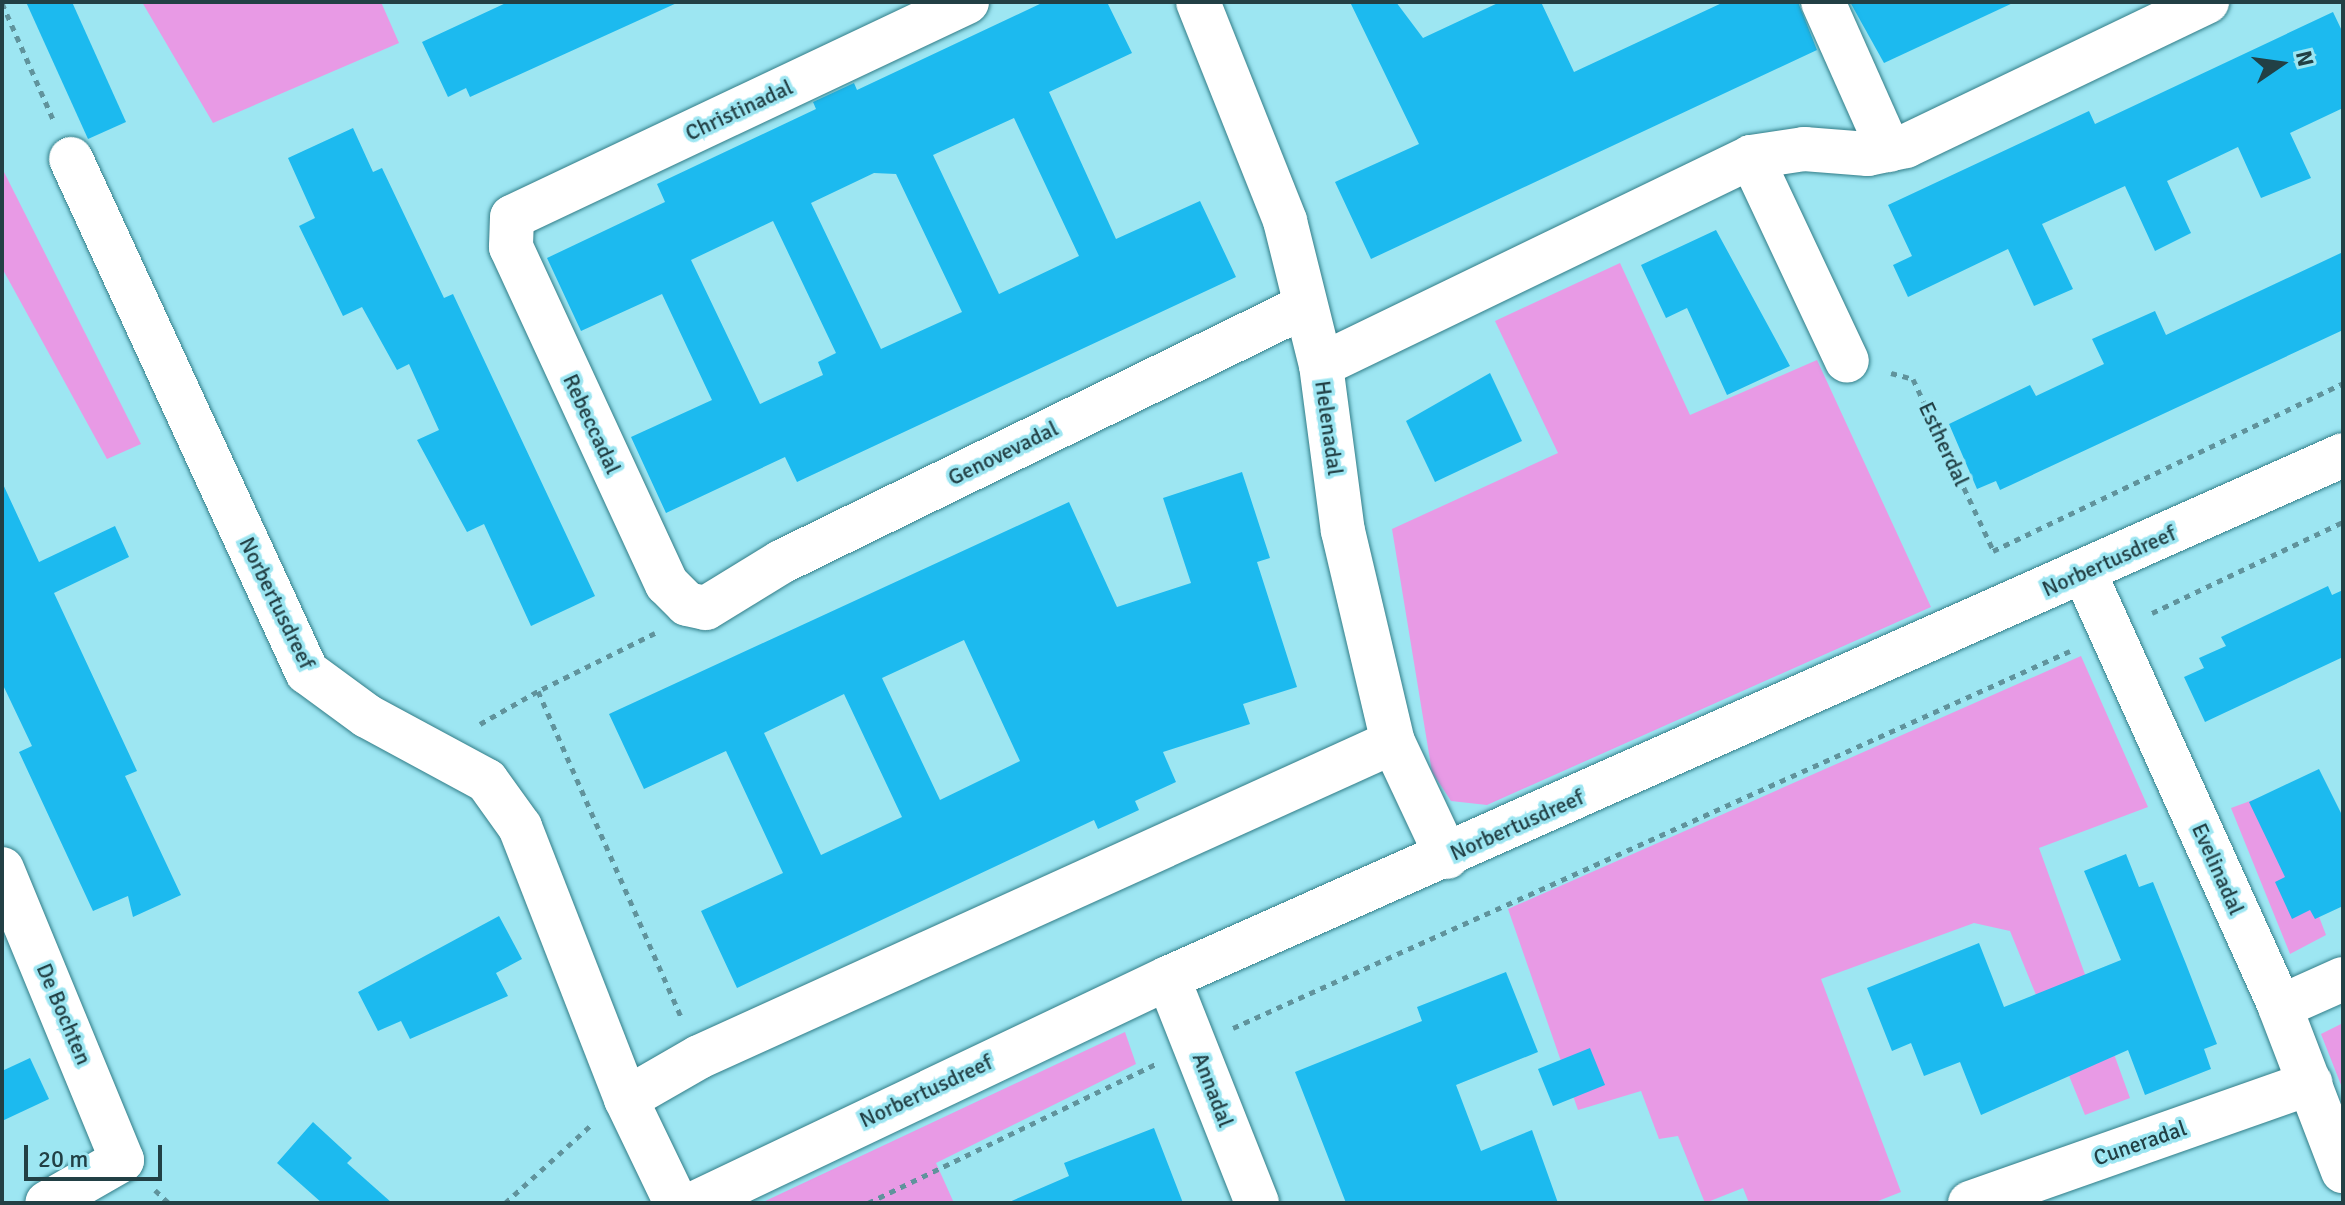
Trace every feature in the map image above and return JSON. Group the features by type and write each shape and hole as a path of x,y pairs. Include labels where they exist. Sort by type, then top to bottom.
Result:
{"street":[{"name":"Christinadal","path":"512,217 967,2"},
{"name":"Helenadal","path":"1198,2 1285,221 1321,365 1343,531 1393,742 1447,857"},
{"path":"1823,2 1889,150"},
{"path":"1321,365 1751,157 1889,150 2207,2"},
{"path":"1751,157 1847,361"},
{"name":"Norbertusdreef","path":"71,159 307,672 367,716 437,748 487,781 520,827 626,1099 676,1203"},
{"name":"Rebeccadal","path":"512,217 511,247 667,584 687,604 706,608"},
{"name":"Genovevadal","path":"706,608 781,562 1305,306"},
{"name":"Norbertusdreef","path":"695,1203 1168,978 1447,857 2343,455"},
{"name":"Evelinadal","path":"2084,572 2280,1007 2343,1171"},
{"path":"626,1099 699,1057 1393,742"},
{"name":"De Bochten","path":"2,869 122,1160 47,1203"},
{"name":"Annadal","path":"1168,978 1257,1203"},
{"path":"2280,1007 2343,979"},
{"name":"Cuneradal","path":"1970,1203 2310,1083"}],"path":[{"path":"2,3 71,159"},
{"name":"Estherdal","path":"1847,361 1913,379 2017,602"},
{"path":"1993,551 2343,383"},
{"path":"868,1203 1195,1045 2111,632 2343,522"},
{"path":"437,748 538,691 706,608"},
{"path":"538,691 699,1057"},
{"path":"505,1203 626,1099"}],"shaded area":[{"path":"142,2 381,2 399,43 213,123"},
{"path":"2,168 141,444 107,459 2,268"},
{"path":"1620,263 1690,415 1817,360 1931,607 1487,805 1451,801 1432,772 1392,529 1558,453 1495,321"},
{"path":"2081,656 2148,807 2039,848 2130,1098 2085,1115 2010,931 1974,923 1821,979 1901,1192 1873,1203 1749,1203 1743,1188 1705,1203 1678,1136 1659,1139 1641,1091 1578,1110 1508,909"},
{"path":"2272,793 2326,935 2290,954 2231,808"},
{"path":"2343,1023 2343,1090 2321,1034"},
{"path":"1125,1032 1136,1064 936,1163 954,1203 761,1203"}],"building":[{"path":"26,2 72,2 126,122 88,139"},
{"path":"508,2 679,2 470,97 466,88 448,97 422,42"},
{"path":"1044,2 1107,2 1132,53 1049,92 1116,239 1200,201 1236,277 797,482 785,457 666,513 631,437 712,400 662,294 581,331 547,258 665,202 657,184 816,109 813,102 854,83 857,90","holes":["1014,118 1079,256 999,294 933,155","874,173 896,174 962,312 881,349 811,203","773,221 836,353 818,362 823,375 760,404 691,260"]},
{"path":"1350,2 1396,2 1423,38 1500,2 1541,2 1574,72 1724,2 1798,2 1817,50 1371,259 1335,182 1419,144"},
{"path":"1850,2 2015,2 1884,63"},
{"path":"2333,12 2343,33 2343,108 2290,133 2311,178 2261,198 2238,147 2167,181 2191,233 2155,251 2125,186 2042,224 2073,289 2034,306 2008,249 1908,297 1893,265 1912,256 1888,205 2089,111 2095,124"},
{"path":"353,128 373,172 382,168 444,298 453,294 595,596 531,626 484,524 467,532 417,440 439,430 409,364 397,370 362,307 343,316 299,226 315,218 288,158"},
{"path":"1716,230 1790,366 1727,395 1687,308 1666,318 1641,265"},
{"path":"2343,252 2343,330 2000,490 1996,481 1977,489 1949,424 2030,385 2036,396 2104,364 2092,339 2155,311 2166,335"},
{"path":"1490,373 1522,441 1435,482 1406,421"},
{"path":"1242,472 1270,558 1257,562 1297,687 1243,704 1250,724 1163,752 1176,782 1135,801 1139,810 1098,829 1094,820 737,988 701,911 783,873 726,751 644,789 609,714 1069,502 1117,607 1191,583 1163,498","holes":["964,640 1020,761 940,800 882,678","844,694 902,817 821,855 764,733"]},
{"path":"2,482 39,562 115,526 129,557 54,593 137,771 125,776 181,895 133,917 128,896 93,911 19,752 32,746 2,683"},
{"path":"2328,586 2332,595 2343,590 2343,657 2205,722 2184,677 2204,668 2199,658 2226,646 2221,637"},
{"path":"2319,769 2343,817 2343,906 2315,919 2310,910 2292,919 2275,882 2285,877 2249,802"},
{"path":"2126,854 2139,887 2153,882 2186,964 2217,1044 2204,1049 2211,1069 2145,1095 2128,1050 1981,1115 1960,1062 1924,1076 1911,1043 1892,1051 1867,988 1979,943 2004,1007 2121,960 2084,871"},
{"path":"499,916 522,959 496,973 508,996 410,1039 401,1021 378,1031 358,992"},
{"path":"1506,972 1538,1052 1456,1085 1481,1151 1532,1130 1558,1203 1346,1203 1295,1072 1422,1021 1417,1007"},
{"path":"1590,1048 1605,1085 1553,1106 1538,1069"},
{"path":"30,1058 49,1099 2,1121 2,1071"},
{"path":"313,1122 352,1158 347,1163 392,1203 322,1203 277,1163"},
{"path":"1154,1128 1183,1203 1007,1203 1069,1176 1064,1163"}]}
